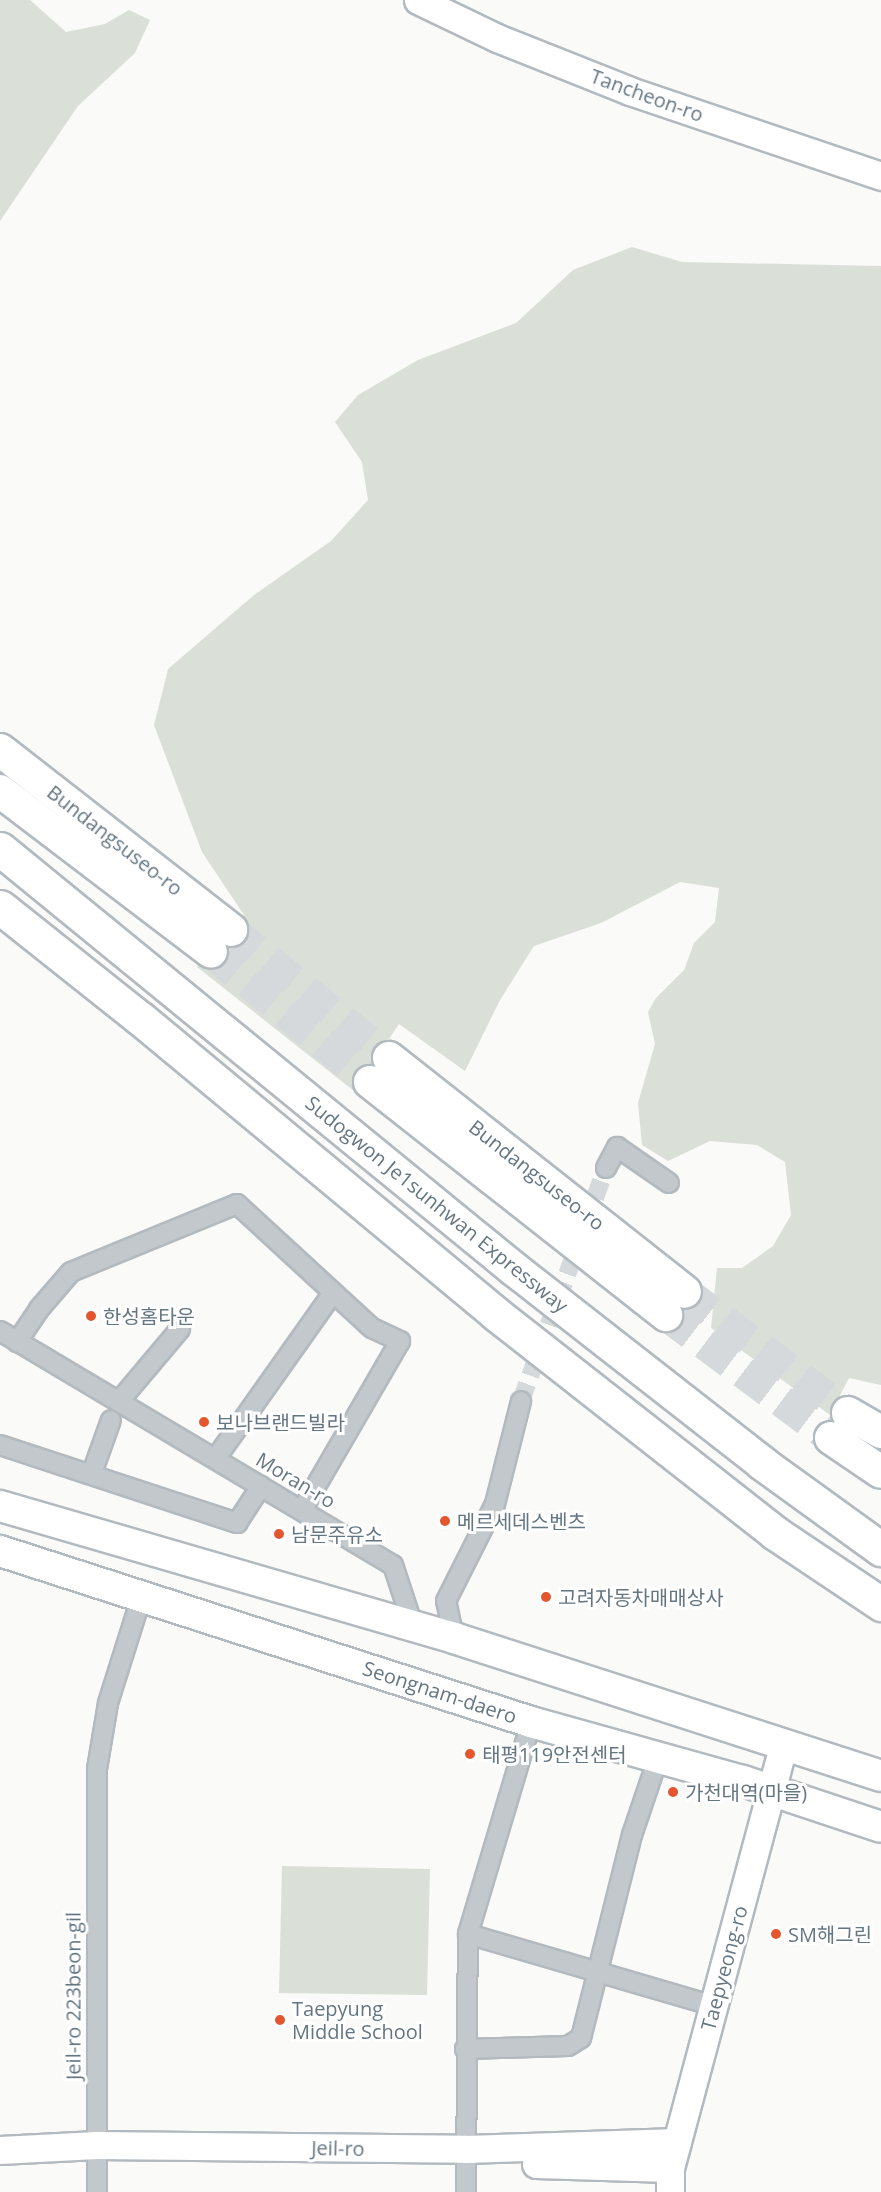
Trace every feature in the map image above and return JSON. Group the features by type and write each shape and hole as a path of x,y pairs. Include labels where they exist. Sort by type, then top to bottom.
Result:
{"highway":[{"name":"Bundangsuseo-ro","path":"0,750 221,941 0,791"},
{"name":"Sudogwon Je1sunhwan Expressway","path":"0,849 514,1269 762,1462 881,1549"},
{"path":"0,907 141,1019 496,1314 775,1533 881,1604"},
{"name":"Bundangsuseo-ro","path":"370,1082 676,1304 389,1058"},
{"path":"881,1432 840,1425 881,1472"}],"main road":[{"name":"Tancheon-ro","path":"417,0 497,38 630,91 881,177"},
{"path":"0,1506 454,1638 881,1776"},
{"name":"Seongnam-daero","path":"0,1551 531,1722 772,1790 881,1827"},
{"name":"Taepyeong-ro","path":"672,2167 784,1744"},
{"name":"Jeil-ro","path":"0,2150 96,2154 466,2155 672,2167"},
{"name":"Jeil-ro","path":"0,2163 96,2154"}],"street":[{"path":"606,1168 616,1147 669,1183"},
{"path":"17,1342 39,1309 71,1272 188,1227 237,1204 332,1294 372,1328 400,1341 302,1509"},
{"path":"216,1458 332,1294"},
{"path":"121,1400 180,1329"},
{"name":"Moran-ro","path":"0,1330 17,1342 121,1400 393,1565 413,1626"},
{"path":"454,1638 446,1601 495,1504 521,1401"},
{"path":"92,1473 111,1420"},
{"path":"0,1445 92,1473 237,1523 261,1486"},
{"name":"Jeil-ro 223beon-gil","path":"97,2192 97,1828 101,1740 141,1595"},
{"path":"466,2192 465,2049 468,1934 531,1722"},
{"path":"465,2049 568,2046 581,2038 632,1835 658,1758"},
{"path":"468,1934 714,2006"}],"shaded area":[{"path":"0,0 30,0 66,32 105,24 129,10 150,20 135,53 78,106 0,221"},
{"path":"632,247 682,262 881,266 881,1385 849,1378 830,1415 711,1328 717,1268 742,1268 773,1246 791,1215 785,1162 757,1145 710,1141 668,1161 642,1145 638,1103 655,1044 648,1012 656,998 684,970 694,943 715,922 719,888 680,882 601,923 534,946 500,1000 465,1071 399,1024 354,1091 197,967 244,915 202,852 154,725 168,669 254,595 331,541 368,500 362,462 335,422 358,395 418,360 516,323 573,270"},
{"path":"282,1866 430,1869 427,1995 279,1993"}],"tunnel":[{"path":"231,930 389,1058"},
{"path":"211,952 370,1082"},
{"path":"521,1401 606,1168"},
{"path":"685,1292 848,1413"},
{"path":"666,1315 831,1438"}],"place":[{"name":"한성홈타운","path":"91,1316"},
{"name":"보나브랜드빌라","path":"204,1422"},
{"name":"메르세데스벤츠","path":"445,1521"},
{"name":"남문주유소","path":"279,1534"},
{"name":"고려자동차매매상사","path":"546,1597"},
{"name":"태평119안전센터","path":"470,1754"},
{"name":"가천대역(마을)","path":"673,1792"},
{"name":"SM해그린","path":"776,1934"},
{"name":"Taepyung Middle School","path":"280,2020"}]}
